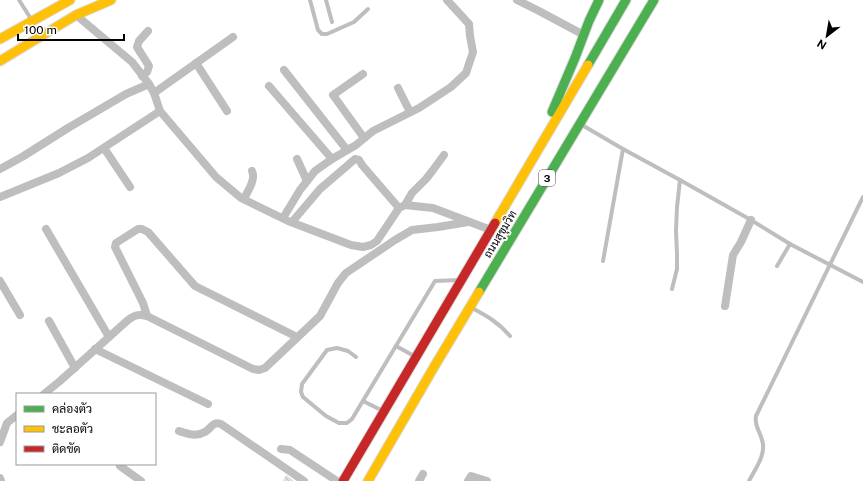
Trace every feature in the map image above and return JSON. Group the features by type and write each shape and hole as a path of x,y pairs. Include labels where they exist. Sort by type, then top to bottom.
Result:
{"main road":[{"path":"0,61 76,15 111,0"},
{"path":"540,144 599,0"},
{"name":"ถนนสุขุมวิท","path":"368,481 425,362 461,280 626,0"},
{"name":"ถนนสุขุมวิท","path":"342,481 384,412 470,307 654,0"},
{"path":"0,40 65,1"}],"street":[{"path":"283,218 300,190 315,171 356,145 373,131 410,112 451,88 466,72 473,52 469,24 446,0"},
{"path":"517,0 584,35"},
{"path":"76,15 132,62 149,84 154,93 160,111 216,177 241,198 292,222 351,245 363,247 371,245 376,241 412,193 426,179 444,155"},
{"path":"142,76 147,72 149,66 138,47 140,41 148,31"},
{"path":"154,93 233,37"},
{"path":"196,63 227,111"},
{"path":"284,70 347,150"},
{"path":"363,74 333,95 364,138"},
{"path":"0,169 22,158 68,128 126,94 149,84"},
{"path":"269,86 332,159"},
{"path":"398,88 410,112"},
{"path":"0,197 59,173 88,158 160,111"},
{"path":"104,148 130,187"},
{"path":"297,159 307,181"},
{"path":"292,222 320,189 355,159 359,160 362,165 402,206 433,208 491,230"},
{"path":"244,199 253,181 254,175 252,171"},
{"path":"725,306 733,255 751,220"},
{"path":"45,393 128,320 134,315 140,314 147,316 253,369 259,370 265,368 320,316 338,283 346,273 412,230 469,221"},
{"path":"46,229 109,337"},
{"path":"147,316 115,247 116,243 138,229 148,232 195,286 297,337"},
{"path":"0,281 20,315"},
{"path":"49,321 75,368"},
{"path":"95,349 208,404"},
{"path":"0,442 7,423 16,416"},
{"path":"179,431 189,435 197,435 205,432 214,423 217,423 304,481"},
{"path":"280,449 290,450 337,481"},
{"path":"120,466 141,481"},
{"path":"468,481 471,476 487,481"}],"lane":[{"path":"19,0 32,21"},
{"path":"310,0 318,30 322,34 327,34 354,22 368,9"},
{"path":"326,0 332,22"},
{"path":"580,124 751,220 790,244 863,282"},
{"path":"603,261 623,149"},
{"path":"672,289 677,269 676,231 680,180"},
{"path":"749,481 761,458 763,447 762,439 755,424 756,416 863,197"},
{"path":"777,266 790,244"},
{"path":"356,357 348,351 337,348 326,350 302,384 303,398 326,416 339,423 347,423 352,419 434,280 461,280"},
{"path":"470,307 496,322 510,336"},
{"path":"396,346 425,362"},
{"path":"363,401 384,412"}],"building":[{"path":"286,475 294,481 283,481"}],"traffic: fast":[{"path":"552,112 599,0"},
{"path":"588,65 626,0"},
{"path":"479,292 654,0"}],"traffic: slow":[{"path":"0,39 70,0"},
{"path":"0,61 76,15 111,0"},
{"path":"495,223 588,65"},
{"path":"368,481 479,292"}],"traffic: jam":[{"path":"343,481 495,223"}]}
